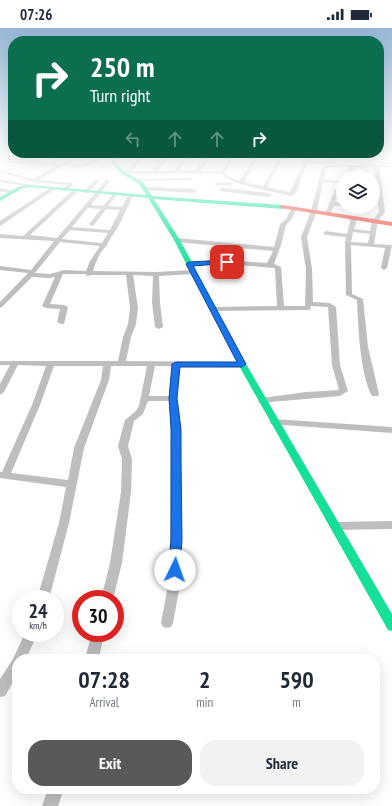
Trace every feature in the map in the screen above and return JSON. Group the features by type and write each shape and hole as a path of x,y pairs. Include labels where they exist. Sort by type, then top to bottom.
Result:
{"street":[{"path":"0,224 44,194"},
{"path":"24,238 71,194"},
{"path":"0,306 32,273 96,194"},
{"path":"108,194 130,196 140,194"},
{"path":"148,194 177,240 262,401 392,626"},
{"path":"160,194 294,208 392,224"},
{"path":"262,194 269,195 264,205"},
{"path":"213,309 307,308 309,304 309,269 304,237 314,211 318,194"},
{"path":"92,224 114,195"},
{"path":"328,213 336,195"},
{"path":"88,274 93,261 112,232 122,209 130,196"},
{"path":"371,245 375,222 382,212 380,200"},
{"path":"86,206 122,209"},
{"path":"270,265 283,224 288,220 294,208"},
{"path":"354,218 349,236 349,295 360,299 362,333 366,361 375,394"},
{"path":"67,228 112,232"},
{"path":"326,233 349,236 373,233"},
{"path":"0,236 24,238 32,237 104,245"},
{"path":"349,236 371,245 390,247 384,268"},
{"path":"177,240 276,249"},
{"path":"0,268 50,276 60,273 156,274 227,262 270,265 278,267 281,308"},
{"path":"60,273 46,306 64,307 61,322"},
{"path":"121,364 127,337 132,324 134,308 129,273"},
{"path":"156,274 156,303 159,327"},
{"path":"262,401 306,395 340,394 344,391 336,365 332,307 330,305 309,304"},
{"path":"0,363 151,365 242,364"},
{"path":"0,392 15,363"},
{"path":"51,364 34,412 2,475 72,484"},
{"path":"45,590 64,523 82,435 92,416 105,380 107,364"},
{"path":"167,623 174,584 176,539 176,429 173,398 176,364"},
{"path":"109,590 116,564 126,492 127,459 123,446 130,420 140,412 145,399 151,365"},
{"path":"145,399 173,398"},
{"path":"274,422 392,430"},
{"path":"335,526 392,525"},
{"path":"22,654 28,642"},
{"path":"93,654 96,642"},
{"path":"0,692 12,672"},
{"path":"50,806 54,794"}],"traffic: fast":[{"path":"0,199 9,194"},
{"path":"113,194 283,207"},
{"path":"148,194 177,240 242,364 392,626"}],"traffic: jam":[{"path":"283,207 392,224"}],"route":[{"path":"175,570 176,429 173,398 176,364 242,364 189,264 227,262"}]}
